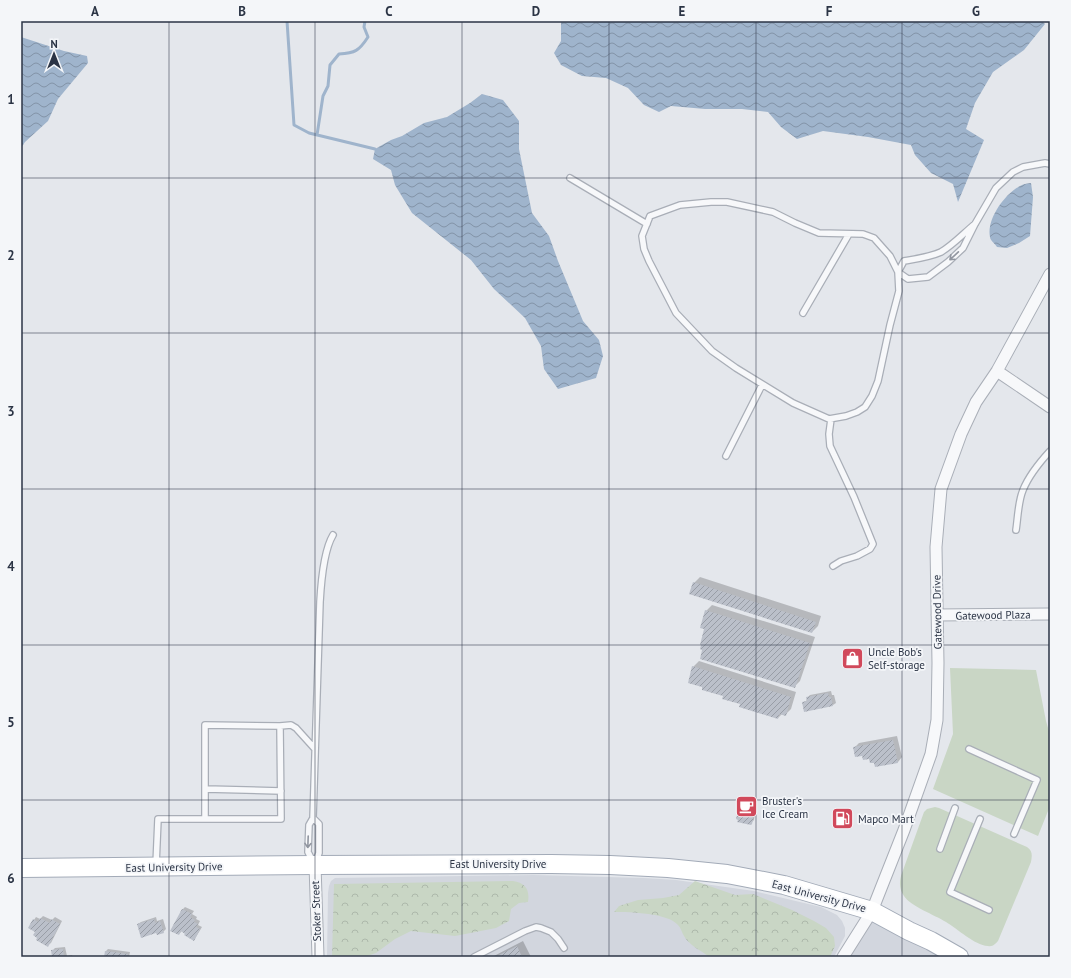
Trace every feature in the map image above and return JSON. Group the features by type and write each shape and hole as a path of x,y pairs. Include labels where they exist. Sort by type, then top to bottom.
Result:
{"main road":[{"name":"East University Drive","path":"21,868 551,864 668,868 727,874 784,885 872,911 959,957"}],"street":[{"name":"Gatewood Drive","path":"843,957 872,911 904,830 931,754 937,720 936,547 941,489 961,434 976,402 996,371 1050,274"},
{"path":"996,371 1050,407"},
{"name":"Gatewood Plaza","path":"937,615 1050,614"},
{"name":"Stoker Street","path":"314,865 318,957"}],"lane":[{"path":"898,272 908,279 928,277 948,262 963,248 996,188 1012,172 1022,167 1045,163 1050,164"},
{"path":"570,178 647,224"},
{"path":"711,202 727,202 773,212 795,223 819,232 862,234 874,238 890,256 898,272 899,291 878,381 872,396 865,407 846,416 828,419 793,403 762,385 712,351 676,313 649,261 644,249 642,236 647,224 650,216 680,206 711,202"},
{"path":"898,272 904,261 922,258 941,252 975,224"},
{"path":"803,314 849,234"},
{"path":"726,456 762,385"},
{"path":"831,419 829,434 830,446 854,497 873,544 870,550 832,566"},
{"path":"1016,530 1022,490 1030,476 1050,451"},
{"path":"314,865 308,852 309,824 313,818 314,749 321,580 330,541 333,535"},
{"path":"205,819 204,725 291,725 296,728 314,749"},
{"path":"156,867 158,819 282,819 280,726"},
{"path":"970,749 1037,780 1014,834"},
{"path":"204,789 281,791"},
{"path":"940,849 955,808"},
{"path":"313,818 319,824 318,853 314,865"},
{"path":"980,819 950,892 989,910"},
{"path":"474,957 536,927 551,932 564,948"}],"shaded area":[{"path":"534,875 676,880 754,891 821,907 837,915 842,921 845,928 845,936 834,957 327,957 328,893 331,881 335,878"},
{"path":"872,911 959,957 843,957"}],"green space":[{"path":"950,668 1036,670 1050,735 1050,806 1038,836 933,789 953,734"},
{"path":"935,807 1027,847 1031,852 1031,862 998,941 993,946 977,943 946,922 907,900 901,891 901,876 924,812 927,809"},
{"path":"513,881 521,883 526,887 528,902 519,903 511,909 509,921 496,928 455,936 411,931 395,939 376,953 364,957 332,957 334,884"},
{"path":"695,881 735,895 753,894 814,921 826,928 834,937 835,946 830,957 709,957 689,942 679,926 673,921 648,914 614,912 619,906 638,900 679,895"}],"water":[{"path":"561,21 1042,21 1045,24 1024,50 993,72 975,103 966,129 984,140 958,202 953,184 931,173 915,155 911,145 823,131 797,139 781,127 768,112 742,109 705,109 671,106 659,112 644,105 628,88 606,78 582,76 561,65 554,53 561,41"},
{"path":"21,37 64,51 87,56 88,63 58,99 48,121 25,142 21,148"},
{"path":"482,94 503,100 519,121 519,149 532,213 549,236 583,321 599,340 603,356 596,378 558,389 544,369 541,346 525,318 494,289 471,260 412,213 395,185 391,170 373,159 375,149 424,123 447,117"},
{"path":"1031,183 1033,197 1030,236 1007,248 997,247 990,237 991,222 994,214 998,207 1010,194 1022,185"}],"building":[{"path":"693,582 816,622 812,633 689,594"},
{"path":"705,610 810,643 795,688 700,659 702,650 700,649 700,645 704,629 700,628"},
{"path":"692,666 791,697 786,716 779,714 778,719 739,707 740,704 722,699 723,696 702,690 702,687 688,683"},
{"path":"828,693 829,697 831,697 833,706 804,712 802,702 807,701 806,697"},
{"path":"893,740 898,763 875,767 874,763 870,763 869,759 863,760 862,756 855,757 853,747"},
{"name":"Bruster's Ice Cream","path":"743,800 754,802 752,815 754,815 751,825 737,822 738,820 736,819 737,815 740,813"},
{"path":"182,909 192,914 190,917 195,920 194,922 198,924 196,927 200,929 194,941 184,935 185,934 181,931 179,935 170,931"},
{"path":"40,918 50,923 51,919 60,924 48,947 36,940 37,938 33,935 35,932 28,928 33,919 38,922"},
{"path":"154,919 155,923 160,921 164,933 157,935 156,933 141,938 137,924"},
{"path":"517,946 522,957 495,957"},
{"path":"63,949 64,957 52,957 51,950"},
{"path":"105,951 128,954 127,957 104,957"}],"waterway":[{"path":"287,21 294,125 309,133 375,149"},
{"path":"317,135 323,96 328,86 330,65 339,54 353,52 362,45 368,37 364,27 365,21"}],"place":[{"name":"Uncle Bob's Self-storage","path":"853,658"},
{"name":"Bruster's Ice Cream","path":"747,807"},
{"name":"Mapco Mart","path":"843,819"}]}
